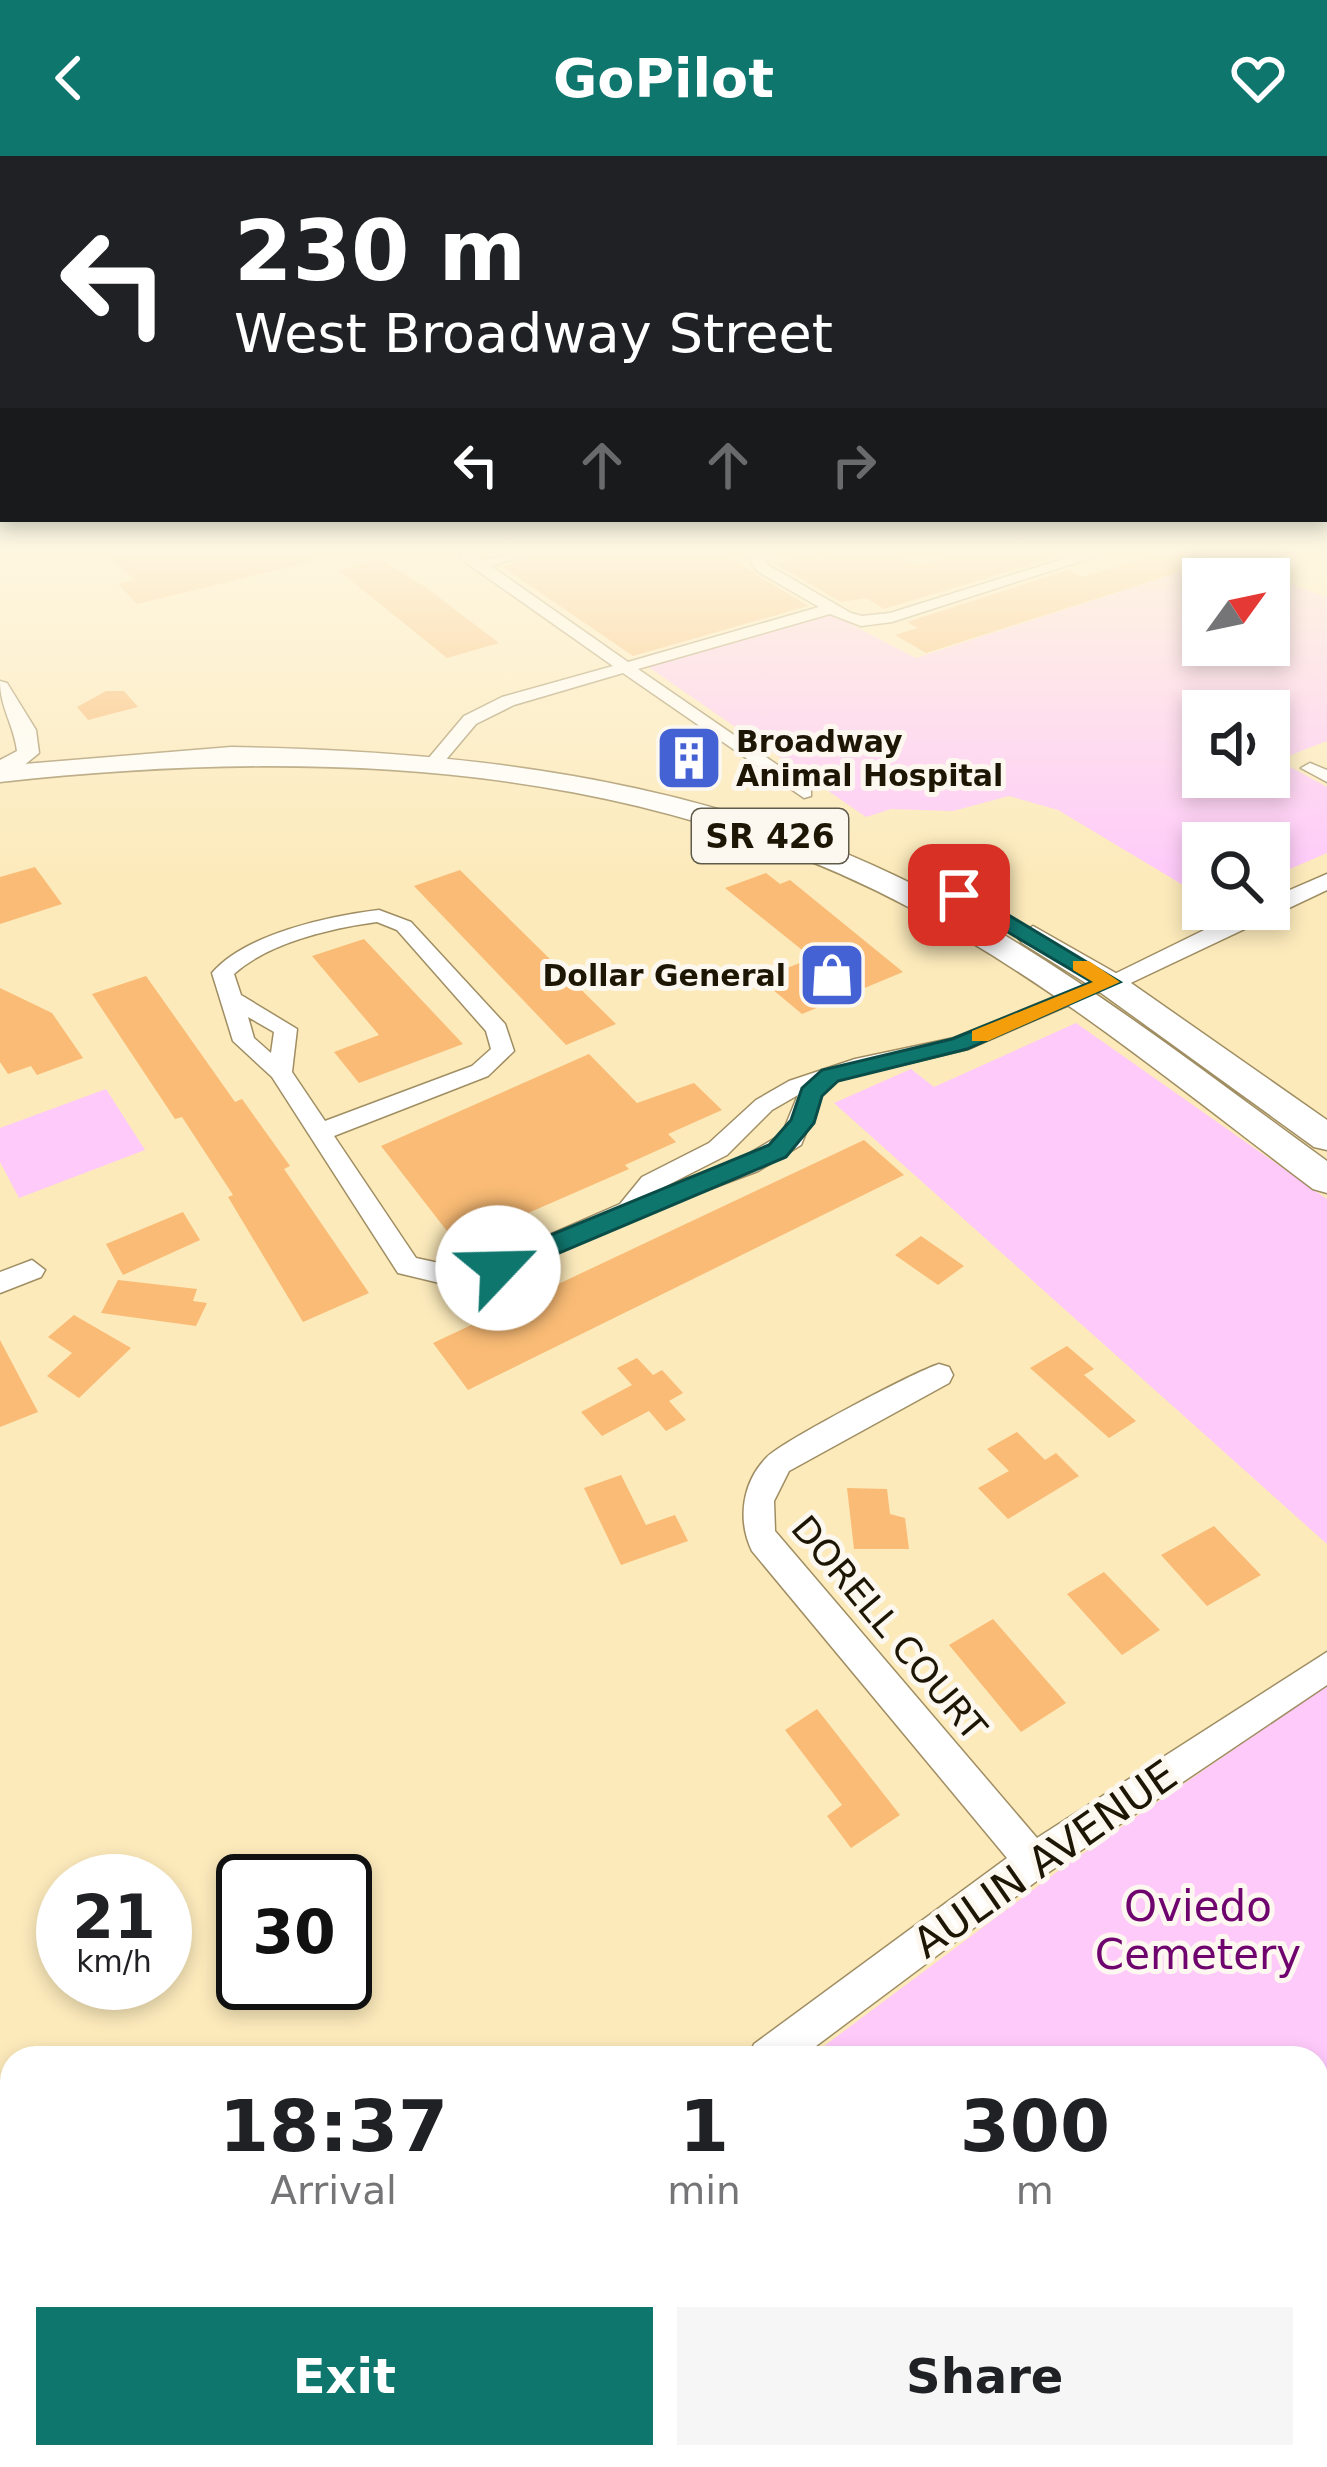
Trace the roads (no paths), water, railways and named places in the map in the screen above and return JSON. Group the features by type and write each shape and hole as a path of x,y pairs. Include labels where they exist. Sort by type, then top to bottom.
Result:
{"main road":[{"name":"SR 426","path":"7,765 440,756 645,797 781,840 918,899 1092,990 1327,1138"},
{"name":"SR 426","path":"1092,990 1327,1180"}],"street":[{"path":"617,661 804,793"},
{"path":"440,756 482,712 648,661"},
{"path":"0,687 26,730 7,765"},
{"path":"1290,899 1327,881"},
{"path":"320,1132 480,1071 503,1051 497,1029 404,926 379,916 345,920 244,954 223,973 244,1041 280,1072 320,1132 376,1212 386,1242 407,1266 448,1275 498,1268 778,1151 792,1139 811,1093 830,1075"},
{"path":"628,1210 651,1183 740,1133 774,1097 830,1075 959,1044 1222,930"},
{"path":"234,1000 286,1029 280,1072"},
{"path":"774,1097 806,1112"},
{"path":"740,1133 778,1151"},
{"path":"0,1283 32,1270"},
{"name":"DORELL COURT","path":"939,1375 779,1463 762,1486 754,1519 763,1542 1033,1861"},
{"name":"AULIN AVENUE","path":"784,2046 1033,1861 1327,1667"}],"place":[{"name":"Broadway Animal Hospital","path":"689,758"},
{"name":"Dollar General","path":"832,975"}],"park label":[{"name":"Oviedo Cemetery","path":"1198,1930"}]}
